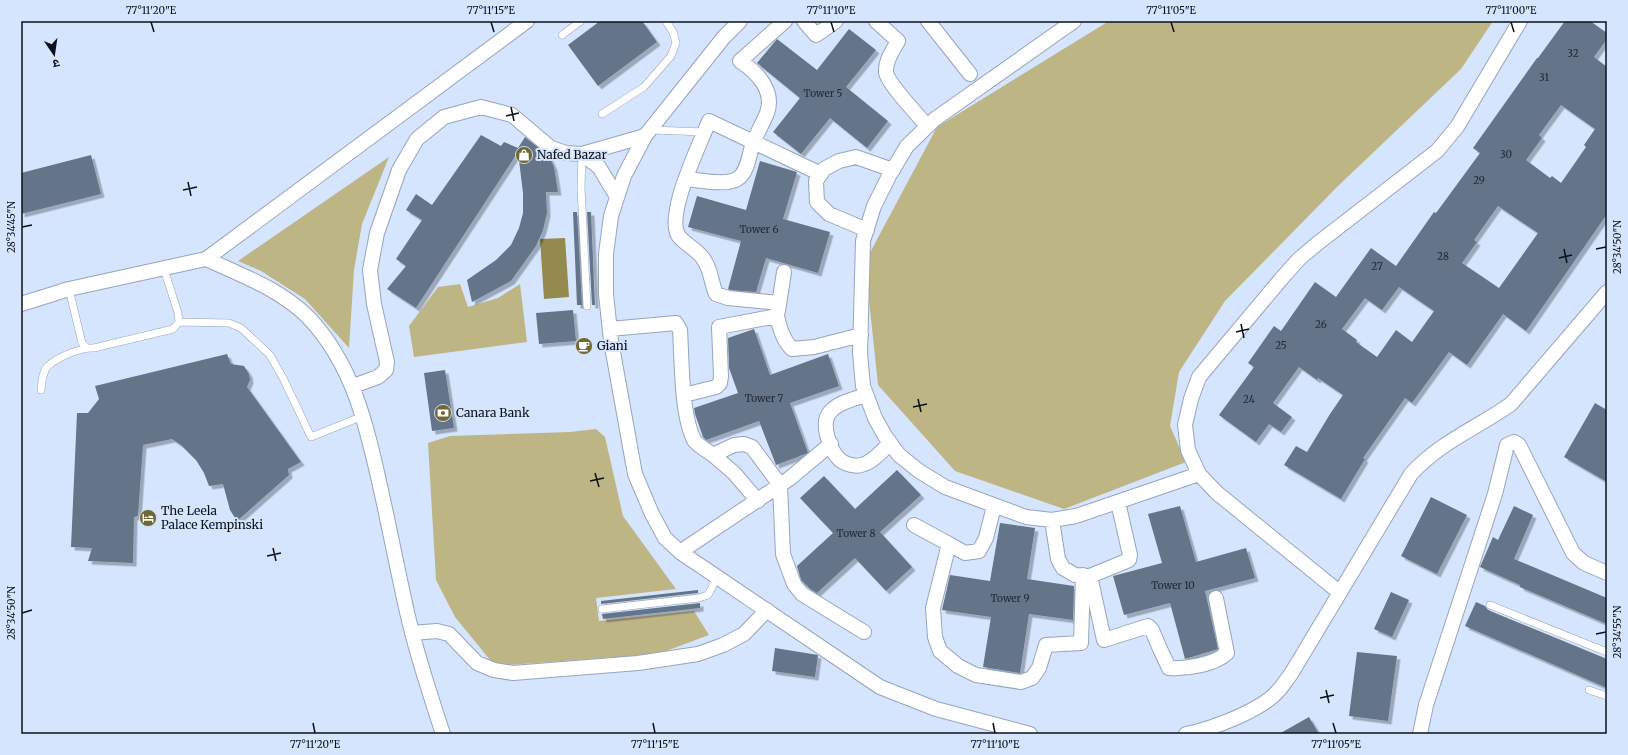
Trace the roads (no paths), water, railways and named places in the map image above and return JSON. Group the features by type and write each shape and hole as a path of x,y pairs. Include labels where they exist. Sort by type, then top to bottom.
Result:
{"street":[{"path":"21,304 69,289 164,269 206,258 527,21"},
{"path":"740,21 724,37 648,133 624,176 611,216 606,254 606,294 610,329 635,474 652,514 666,538 680,552 880,687 936,709 1030,734"},
{"path":"686,179 728,182 738,179 745,169 753,143 767,113 770,102 765,84 757,74 740,61 785,21"},
{"path":"804,21 816,34 836,21"},
{"path":"876,21 898,41 886,65 886,74 891,85 927,126"},
{"path":"928,21 970,74"},
{"path":"1074,21 935,119 907,146 893,170 874,206 863,242 860,353 863,386 875,418 890,443 899,455 919,472 945,487 1026,517 1052,520 1076,516 1199,474"},
{"path":"1339,592 1217,493 1199,474 1188,450 1185,425 1191,400 1199,377 1299,259 1437,151 1457,126 1520,21"},
{"path":"353,386 378,377 386,370 387,362 374,304 370,270 377,233 397,177 417,140 444,117 481,108 512,115 551,148 566,153 582,154 648,133"},
{"path":"778,310 716,294 710,271 703,258 690,245 681,240 677,233 676,222 679,196 709,121 821,174"},
{"path":"582,154 599,167 617,197"},
{"path":"867,230 830,214 817,202 816,181 824,169 839,161 856,157 893,170"},
{"path":"206,258 277,293 307,317 334,349 353,386 368,432 412,633 443,734"},
{"path":"784,272 778,310 780,330 787,344 792,349 814,347 861,335"},
{"path":"1186,734 1244,714 1256,708 1277,692 1291,674 1411,474 1423,461 1440,448 1511,404 1607,292"},
{"path":"684,395 716,387 720,384 719,327 778,310"},
{"path":"610,329 676,323 680,330 684,395 688,424 695,441 734,473 758,501"},
{"path":"866,395 843,402 829,413 825,428 831,444 840,460 850,465 861,465 874,458 890,443"},
{"path":"1420,734 1426,705 1495,494 1507,445 1514,442 1519,445 1573,553 1584,563 1607,573"},
{"path":"713,455 734,445 744,444 752,447 780,486 784,554 794,584 802,594 864,632"},
{"path":"680,552 780,486 831,444"},
{"path":"1052,520 1058,559 1063,568 1075,575 1087,575 1129,560 1130,555 1118,502"},
{"path":"914,526 965,553 979,551 986,538 994,506"},
{"path":"949,544 934,608 935,637 940,652 958,666 976,675 1021,682 1032,678 1039,668 1046,645 1081,643 1087,575"},
{"path":"1087,575 1104,640 1148,626 1152,630 1169,668 1184,669 1221,658 1227,653 1216,598"},
{"path":"412,633 437,631 448,634 477,663 494,670 513,673 638,663 698,654 723,645 744,634 767,610"}],"lane":[{"path":"562,35 581,21"},
{"path":"602,114 644,87 671,56 676,43 673,32 666,21"},
{"path":"648,133 705,132"},
{"path":"582,154 581,188 587,306"},
{"path":"41,390 42,378 48,367 60,359 86,348 94,348 174,329 179,322 178,313 164,269"},
{"path":"69,289 82,343 86,348"},
{"path":"179,322 229,323 241,328 270,354 311,437 363,416"},
{"path":"602,609 708,596 717,577"},
{"path":"1490,605 1607,652"},
{"path":"1589,690 1607,696"}],"place":[{"name":"Nafed Bazar","path":"524,155"},
{"name":"Giani","path":"584,346"},
{"name":"Canara Bank","path":"443,413"},
{"name":"The Leela Palace Kempinski","path":"148,518"}]}
